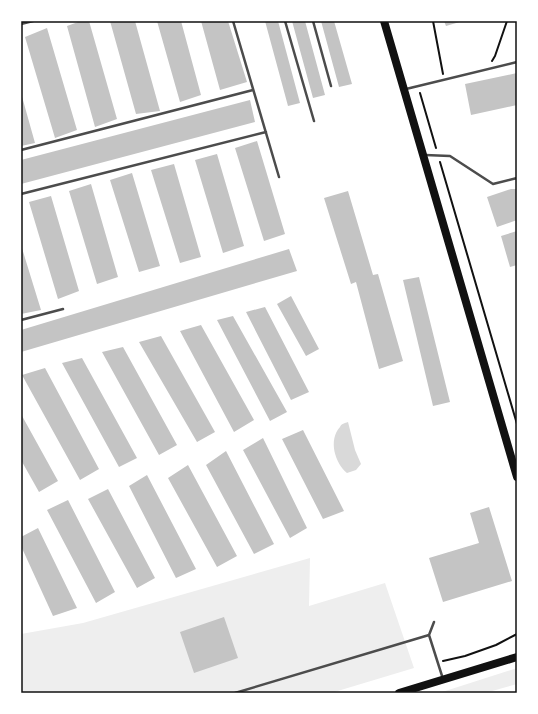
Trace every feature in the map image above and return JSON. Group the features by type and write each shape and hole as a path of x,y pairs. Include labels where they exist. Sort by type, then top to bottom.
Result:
{"highway":[{"path":"384,21 517,477"},
{"path":"399,693 517,657"}],"lane":[{"path":"21,24 33,21"},
{"path":"233,21 279,177"},
{"path":"285,21 314,121"},
{"path":"313,21 331,86"},
{"path":"404,89 517,62"},
{"path":"21,150 253,90"},
{"path":"21,194 266,132"},
{"path":"422,155 450,156 493,184 517,178"},
{"path":"21,320 62,309"},
{"path":"434,622 429,635 443,679"},
{"path":"235,693 429,635"}],"path":[{"path":"433,21 444,79"},
{"path":"486,69 495,56 507,21"},
{"path":"418,86 517,424"},
{"path":"437,662 465,656 496,645 517,634"}],"shaded area":[{"path":"348,422 355,450 361,464 356,470 347,473 336,457 334,451 334,438 341,425"},
{"path":"310,558 309,606 385,583 414,668 331,693 21,693 21,634 83,623"},
{"path":"517,668 517,684 485,693 439,693"}],"building":[{"path":"81,21 89,21 117,119 95,127 67,26"},
{"path":"110,21 135,21 160,111 136,114"},
{"path":"157,21 181,21 201,95 180,102"},
{"path":"201,21 228,21 247,82 220,90"},
{"path":"265,21 278,21 300,103 288,106"},
{"path":"292,21 305,21 325,95 313,98"},
{"path":"321,21 334,21 352,84 339,87"},
{"path":"444,21 463,21 446,26"},
{"path":"47,28 77,130 55,138 25,37"},
{"path":"517,73 517,105 471,115 465,84"},
{"path":"21,93 35,143 21,146"},
{"path":"250,100 255,122 21,184 21,160"},
{"path":"257,141 285,234 264,241 235,148"},
{"path":"217,154 244,246 223,253 195,160"},
{"path":"174,164 201,257 180,263 151,170"},
{"path":"132,173 160,266 139,272 110,180"},
{"path":"91,184 118,277 97,284 69,191"},
{"path":"511,189 517,189 517,220 497,227 487,197"},
{"path":"348,191 373,275 378,274 403,361 379,369 356,282 351,284 324,198"},
{"path":"51,196 79,291 58,299 29,202"},
{"path":"517,231 517,265 510,267 501,236"},
{"path":"21,245 41,310 21,314"},
{"path":"289,249 297,271 21,352 21,330"},
{"path":"419,277 450,402 433,406 403,280"},
{"path":"291,296 319,349 306,356 277,304"},
{"path":"265,307 309,392 291,400 246,312"},
{"path":"233,316 287,412 270,421 217,320"},
{"path":"201,325 254,420 234,432 180,331"},
{"path":"161,336 215,432 197,442 139,342"},
{"path":"123,347 177,445 159,455 102,352"},
{"path":"82,358 137,458 119,467 62,363"},
{"path":"45,368 99,469 80,480 22,375"},
{"path":"21,414 58,481 39,492 21,460"},
{"path":"303,430 344,511 323,519 282,439"},
{"path":"263,438 307,528 290,538 243,450"},
{"path":"226,451 274,544 254,554 206,465"},
{"path":"188,465 237,556 217,567 168,478"},
{"path":"147,475 196,569 176,578 129,486"},
{"path":"108,489 155,578 137,588 88,499"},
{"path":"68,500 115,592 96,603 47,510"},
{"path":"489,507 512,581 443,602 429,558 479,543 470,513"},
{"path":"38,528 77,608 53,616 21,546 21,537"},
{"path":"224,617 238,658 194,673 180,632"}]}
